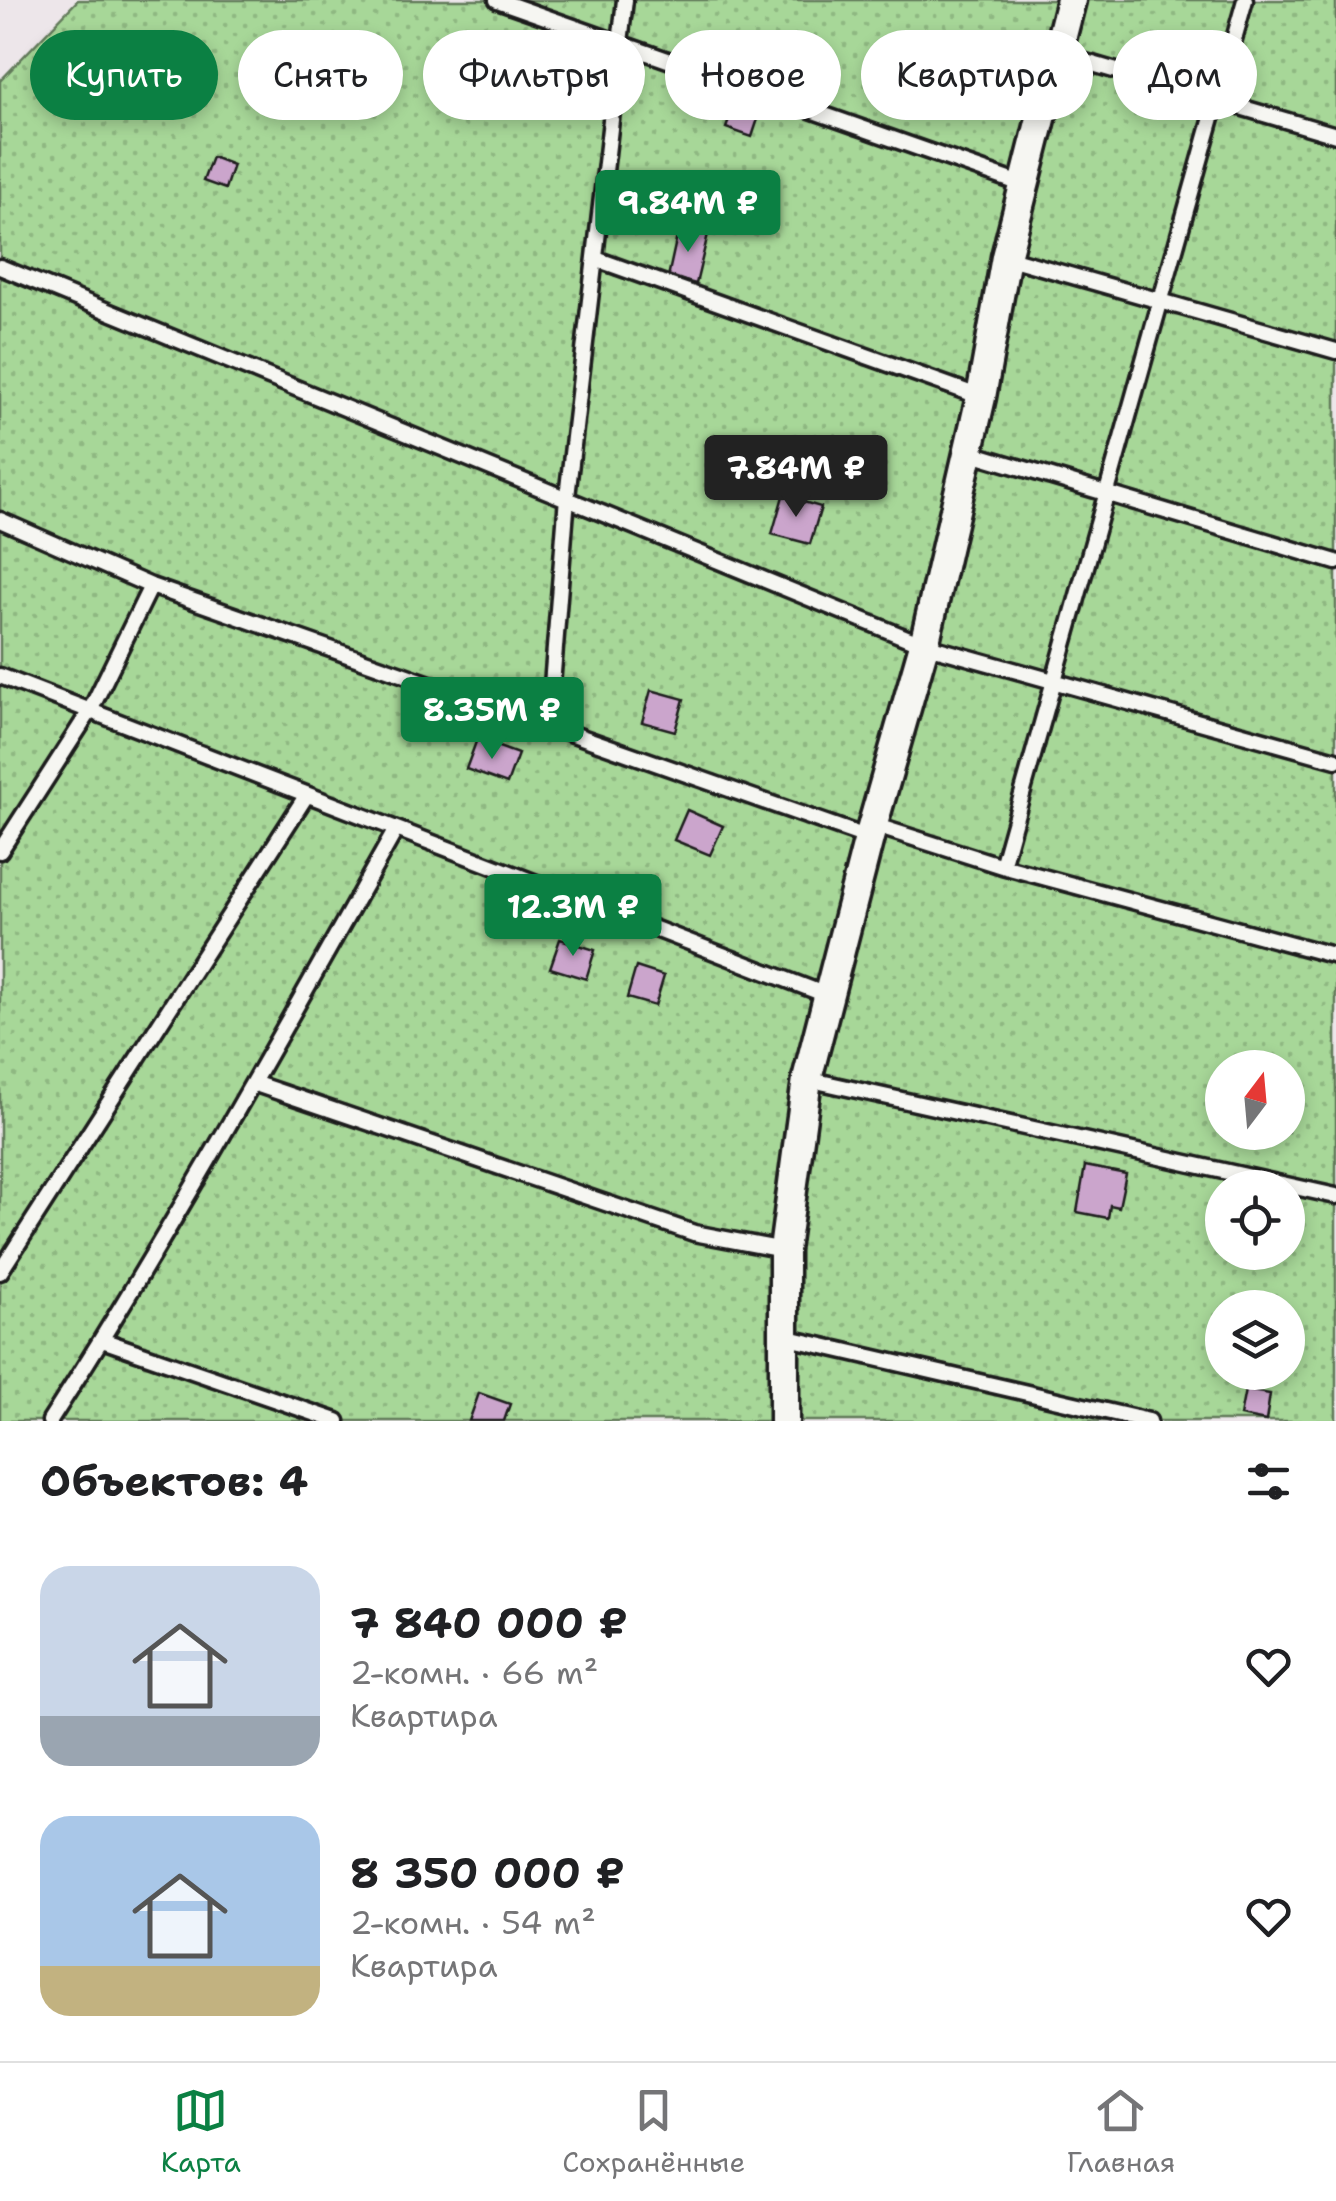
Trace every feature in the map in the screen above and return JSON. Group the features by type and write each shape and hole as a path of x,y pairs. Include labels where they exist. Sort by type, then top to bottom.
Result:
{"street":[{"path":"1062,30 1070,0"},
{"path":"784,1421 784,1250 808,1079 871,831 924,646 980,397 1006,256 1039,120"}],"lane":[{"path":"497,0 585,30"},
{"path":"622,30 626,0"},
{"path":"1237,30 1245,0"},
{"path":"645,51 1024,185"},
{"path":"1257,112 1336,136"},
{"path":"549,723 567,497 611,120"},
{"path":"1002,866 1211,120"},
{"path":"1006,256 1336,351"},
{"path":"596,259 980,397"},
{"path":"0,267 924,646 1336,760"},
{"path":"967,452 1336,562"},
{"path":"0,520 152,586 871,831 1336,956"},
{"path":"0,852 90,711 152,586"},
{"path":"0,676 828,996"},
{"path":"0,1272 306,796"},
{"path":"50,1421 253,1083 395,831"},
{"path":"808,1079 1336,1196"},
{"path":"253,1083 694,1233 784,1250"},
{"path":"784,1337 1149,1421"},
{"path":"102,1340 337,1421"}],"green space":[{"path":"78,0 1336,0 1336,1421 0,1421 0,81 30,50 30,120 218,120 218,30 49,30"}],"building":[{"path":"729,120 758,120 752,137 726,128"},
{"path":"212,157 233,165 225,189 203,181"},
{"path":"679,227 708,234 696,284 668,277"},
{"path":"783,496 821,507 810,544 772,534"},
{"path":"651,690 684,699 675,731 642,722"},
{"path":"477,739 518,754 507,784 466,769"},
{"path":"687,810 723,826 710,855 674,840"},
{"path":"560,939 595,950 586,979 550,968"},
{"path":"636,967 664,976 655,1006 627,998"},
{"path":"1085,1166 1126,1174 1119,1207 1110,1205 1108,1218 1077,1212"},
{"path":"1245,1390 1270,1394 1266,1421 1240,1416"},
{"path":"479,1393 510,1404 504,1421 469,1421"}]}
